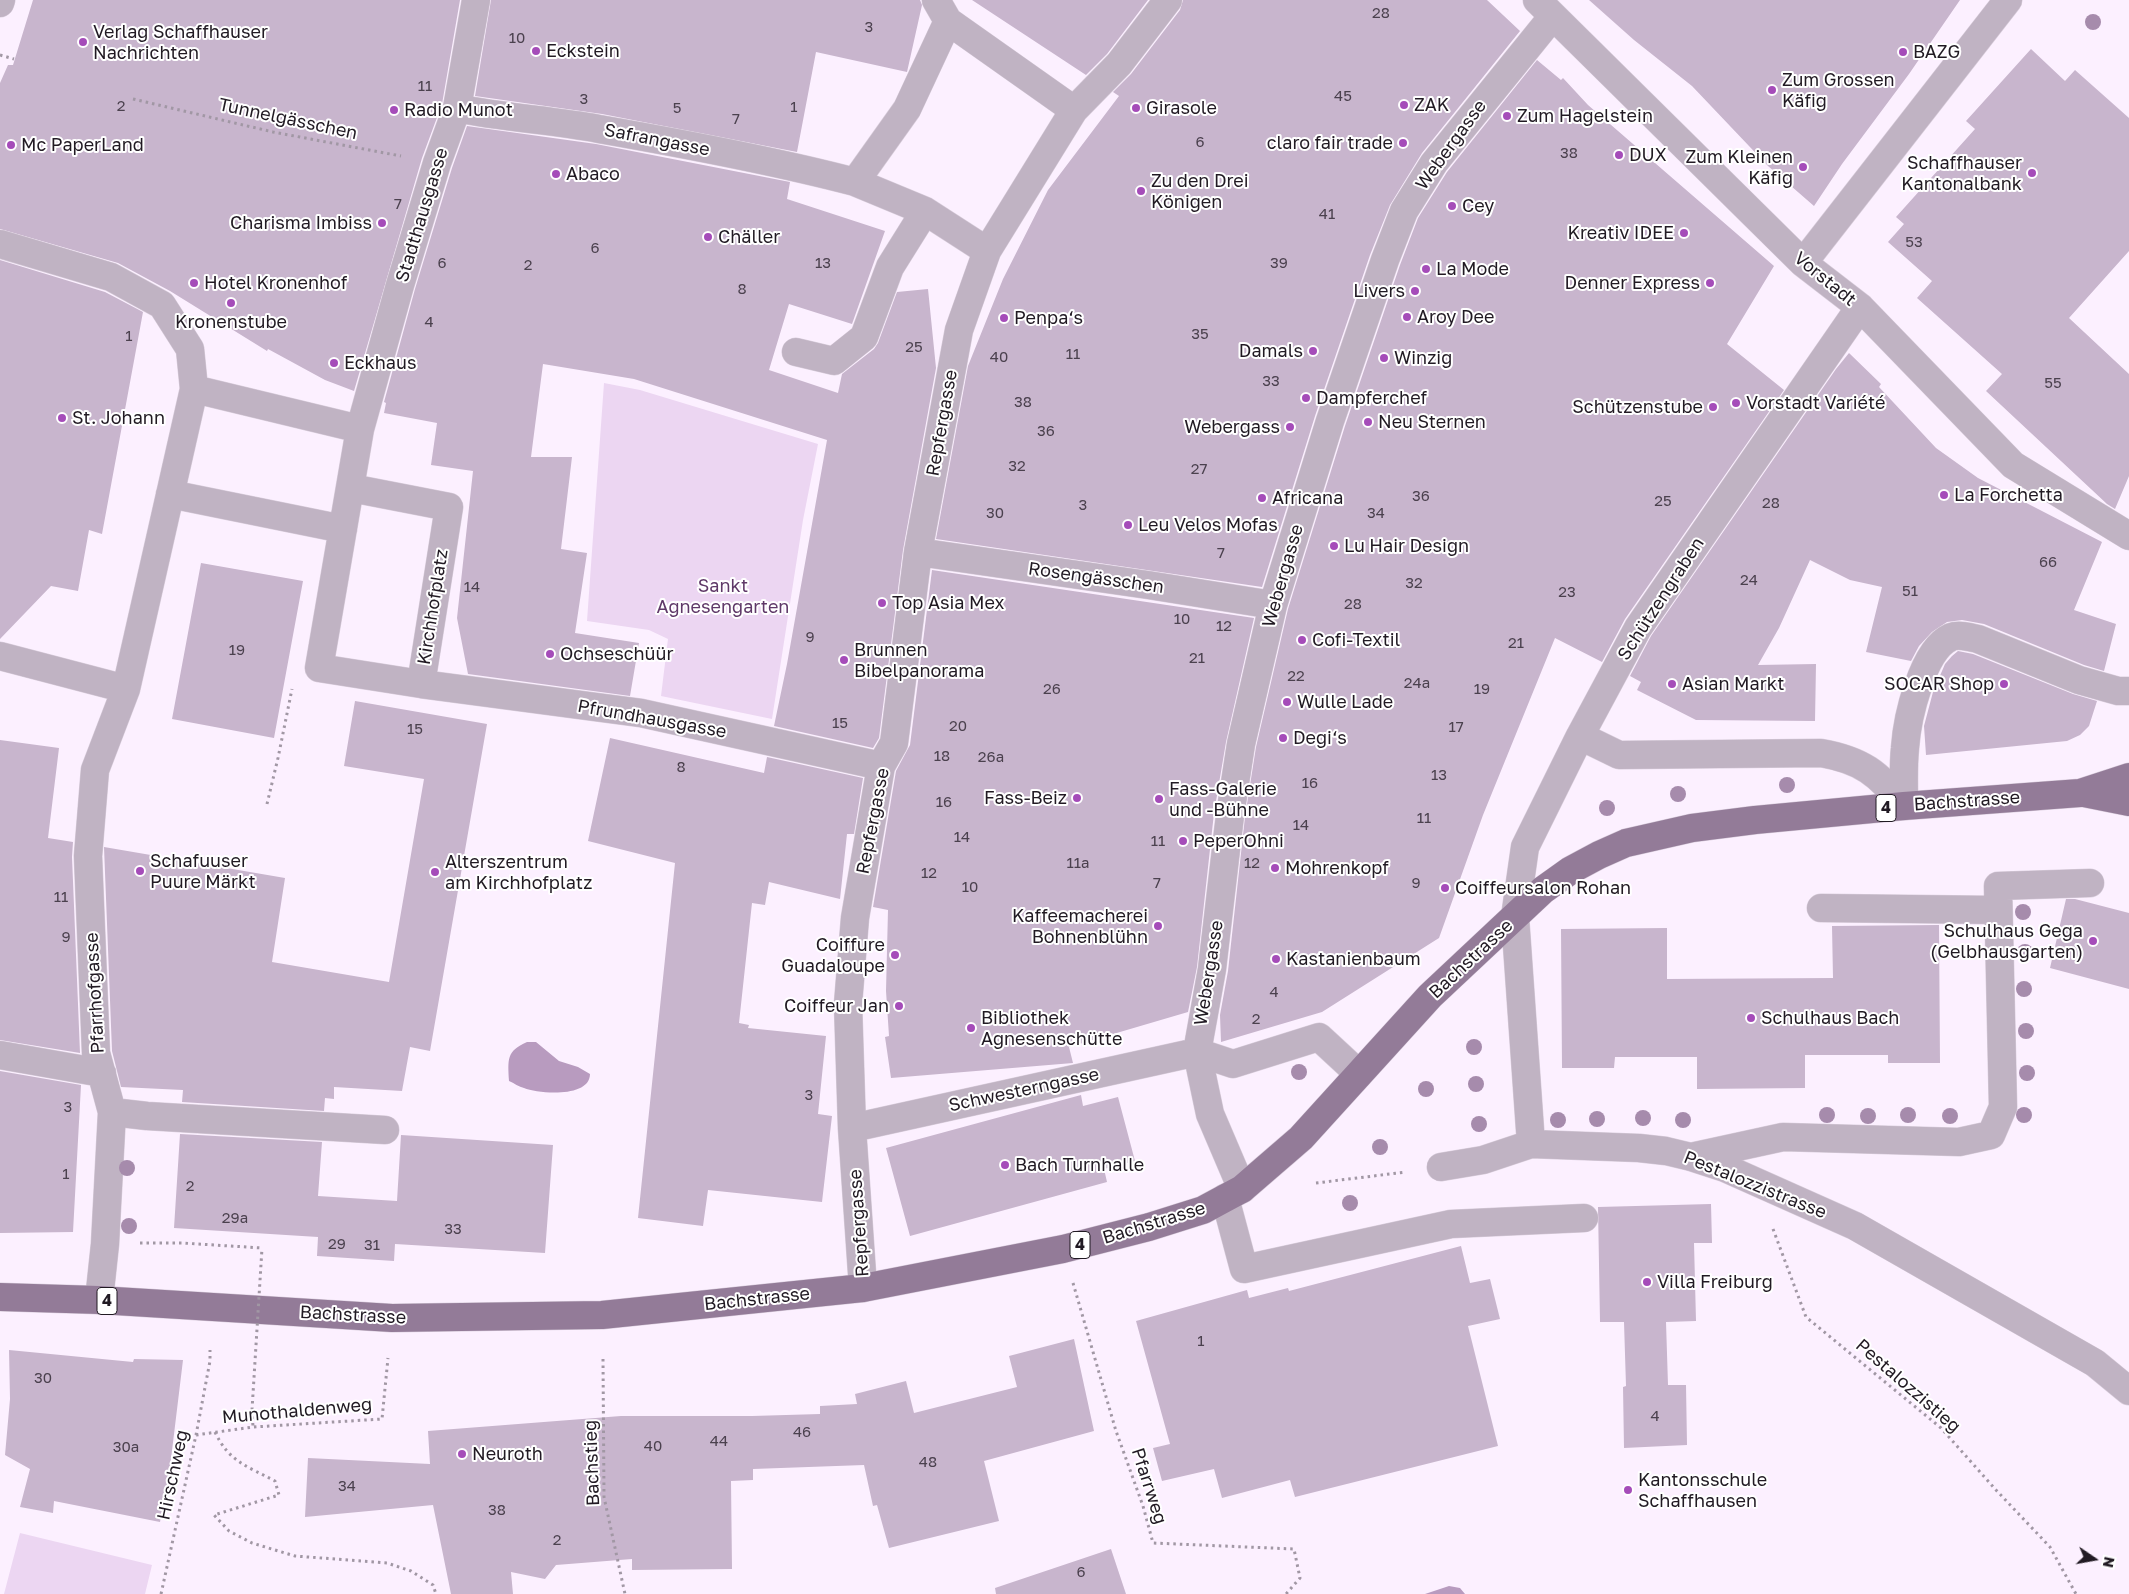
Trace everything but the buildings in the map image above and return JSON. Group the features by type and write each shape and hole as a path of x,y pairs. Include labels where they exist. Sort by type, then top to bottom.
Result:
{"main road":[{"name":"Bachstrasse","path":"0,1297 99,1300 392,1318 602,1315 863,1288 1063,1250 1149,1227 1203,1210 1234,1194 1301,1138 1430,996 1543,890 1571,870 1626,843 1692,828 1746,821 1904,806 2080,793 2129,778"},
{"name":"Bachstrasse","path":"2080,793 2129,802"}],"street":[{"name":"Stadthausgasse","path":"360,429 400,285 437,163 457,108 476,0"},
{"name":"Repfergasse","path":"863,1288 857,1178 852,1128 848,1004 855,918 881,766 894,743 918,552 958,330 987,251 1074,110 1119,64 1168,0"},
{"path":"1803,263 2008,0"},
{"name":"Vorstadt","path":"1545,8 1803,263 1860,307 2013,465 2129,536"},
{"name":"Webergasse","path":"1545,8 1434,163 1404,211 1385,260 1330,420 1273,605 1241,744 1230,815 1212,969 1197,1052 1210,1114 1234,1194 1244,1270 1451,1224 1584,1218"},
{"path":"855,182 907,109 942,10 1074,110"},
{"name":"Safrangasse","path":"457,108 487,114 598,128 799,167 855,182 925,211 987,251"},
{"path":"796,352 834,361 864,337 890,267 925,211"},
{"path":"0,244 111,277 162,305 190,349 194,389 126,689 0,656"},
{"name":"Schützengraben","path":"1515,918 1525,847 1580,736 1638,628 1860,307"},
{"path":"194,389 360,429 319,668"},
{"name":"Kirchhofplatz","path":"319,668 421,684 448,507 351,488"},
{"path":"170,494 342,529"},
{"name":"Rosengässchen","path":"918,552 1148,584 1273,605"},
{"path":"1904,806 1905,747 1916,694 1934,651 1952,637 1966,636 1978,639 2080,680 2118,691 2129,691"},
{"name":"Pfrundhausgasse","path":"421,684 641,713 881,766"},
{"name":"Pfarrhofgasse","path":"99,1300 105,1244 112,1112 96,1053 88,856 95,770 126,689"},
{"path":"1580,736 1619,754 1821,753 1842,757 1860,764 1874,773 1890,788 1904,806"},
{"path":"1690,1156 1782,1137 1959,1142 1991,1134 2003,1107 1998,886 2090,883"},
{"path":"1821,908 1998,910"},
{"path":"1442,1167 1483,1160 1531,1144 1515,918"},
{"path":"1197,1052 1233,1064 1319,1037 1359,1074"},
{"name":"Schwesterngasse","path":"852,1128 1197,1052"},
{"path":"0,1055 102,1073"},
{"path":"112,1112 147,1116 385,1130"},
{"name":"Pestalozzistrasse","path":"1531,1144 1639,1148 1690,1156 1756,1182 1855,1226 2095,1363 2129,1391"}],"path":[{"path":"0,55 14,59"},
{"name":"Tunnelgässchen","path":"133,99 273,132 437,163"},
{"path":"267,804 292,686 319,668"},
{"path":"1316,1183 1442,1167"},
{"name":"Pestalozzistieg","path":"1756,1182 1806,1317 1941,1428 2050,1547 2076,1594"},
{"path":"159,1242 262,1248 252,1410 253,1427"},
{"name":"Pfarrweg","path":"1073,1283 1116,1431 1143,1506 1153,1543 1294,1549 1300,1578 1286,1594"},
{"name":"Hirschweg","path":"160,1594 196,1435 210,1361 210,1350"},
{"name":"Munothaldenweg","path":"196,1435 253,1427 382,1419 388,1358"},
{"name":"Bachstieg","path":"603,1359 604,1497 625,1594"},
{"name":"Munothaldenweg","path":"214,1432 221,1446 232,1458 275,1481 278,1495 214,1515 229,1531 252,1543 295,1556 387,1563 412,1571 433,1585 436,1594"}],"green space":[{"name":"Sankt Agnesengarten","path":"604,383 640,390 818,444 803,520 772,719 661,696 668,639 649,630 587,621"},
{"path":"20,1533 152,1565 145,1594 4,1594"}],"shaded area":[{"path":"527,1042 536,1042 559,1061 578,1067 590,1074 588,1082 573,1091 551,1093 520,1087 509,1081 508,1067 510,1057 515,1049"},
{"path":"1449,1586 1460,1588 1465,1594 1425,1594"}],"place":[{"name":"Verlag Schaffhauser Nachrichten","path":"83,42"},
{"name":"Eckstein","path":"536,51"},
{"name":"BAZG","path":"1903,52"},
{"name":"Zum Grossen Käfig","path":"1772,90"},
{"name":"ZAK","path":"1404,105"},
{"name":"Girasole","path":"1136,108"},
{"name":"Radio Munot","path":"394,110"},
{"name":"Zum Hagelstein","path":"1507,116"},
{"name":"claro fair trade","path":"1403,143"},
{"name":"Mc PaperLand","path":"11,145"},
{"name":"DUX","path":"1619,155"},
{"name":"Zum Kleinen Käfig","path":"1803,167"},
{"name":"Schaffhauser Kantonalbank","path":"2032,173"},
{"name":"Abaco","path":"556,174"},
{"name":"Zu den Drei Königen","path":"1141,191"},
{"name":"Cey","path":"1452,206"},
{"name":"Charisma Imbiss","path":"382,223"},
{"name":"Kreativ IDEE","path":"1684,233"},
{"name":"Chäller","path":"708,237"},
{"name":"La Mode","path":"1426,269"},
{"name":"Hotel Kronenhof","path":"194,283"},
{"name":"Denner Express","path":"1710,283"},
{"name":"Livers","path":"1415,291"},
{"name":"Kronenstube","path":"231,303"},
{"name":"Aroy Dee","path":"1407,317"},
{"name":"Penpa‘s","path":"1004,318"},
{"name":"Damals","path":"1313,351"},
{"name":"Winzig","path":"1384,358"},
{"name":"Eckhaus","path":"334,363"},
{"name":"Dampferchef","path":"1306,398"},
{"name":"Vorstadt Variété","path":"1736,403"},
{"name":"Schützenstube","path":"1713,407"},
{"name":"St. Johann","path":"62,418"},
{"name":"Neu Sternen","path":"1368,422"},
{"name":"Webergass","path":"1290,427"},
{"name":"La Forchetta","path":"1944,495"},
{"name":"Africana","path":"1262,498"},
{"name":"Leu Velos Mofas","path":"1128,525"},
{"name":"Lu Hair Design","path":"1334,546"},
{"name":"Top Asia Mex","path":"882,603"},
{"name":"Cofi-Textil","path":"1302,640"},
{"name":"Ochseschüür","path":"550,654"},
{"name":"Brunnen Bibelpanorama","path":"844,660"},
{"name":"Asian Markt","path":"1672,684"},
{"name":"SOCAR Shop","path":"2004,684"},
{"name":"Wulle Lade","path":"1287,702"},
{"name":"Degi‘s","path":"1283,738"},
{"name":"Fass-Beiz","path":"1077,798"},
{"name":"Fass-Galerie und -Bühne","path":"1159,799"},
{"name":"PeperOhni","path":"1183,841"},
{"name":"Mohrenkopf","path":"1275,868"},
{"name":"Schafuuser Puure Märkt","path":"140,871"},
{"name":"Alterszentrum am Kirchhofplatz","path":"435,872"},
{"name":"Coiffeursalon Rohan","path":"1445,888"},
{"name":"Kaffeemacherei Bohnenblühn","path":"1158,926"},
{"name":"Schulhaus Gega (Gelbhausgarten)","path":"2093,941"},
{"name":"Coiffure Guadaloupe","path":"895,955"},
{"name":"Kastanienbaum","path":"1276,959"},
{"name":"Coiffeur Jan","path":"899,1006"},
{"name":"Schulhaus Bach","path":"1751,1018"},
{"name":"Bibliothek Agnesenschütte","path":"971,1028"},
{"name":"Bach Turnhalle","path":"1005,1165"},
{"name":"Villa Freiburg","path":"1647,1282"},
{"name":"Neuroth","path":"462,1454"},
{"name":"Kantonsschule Schaffhausen","path":"1628,1490"}]}
